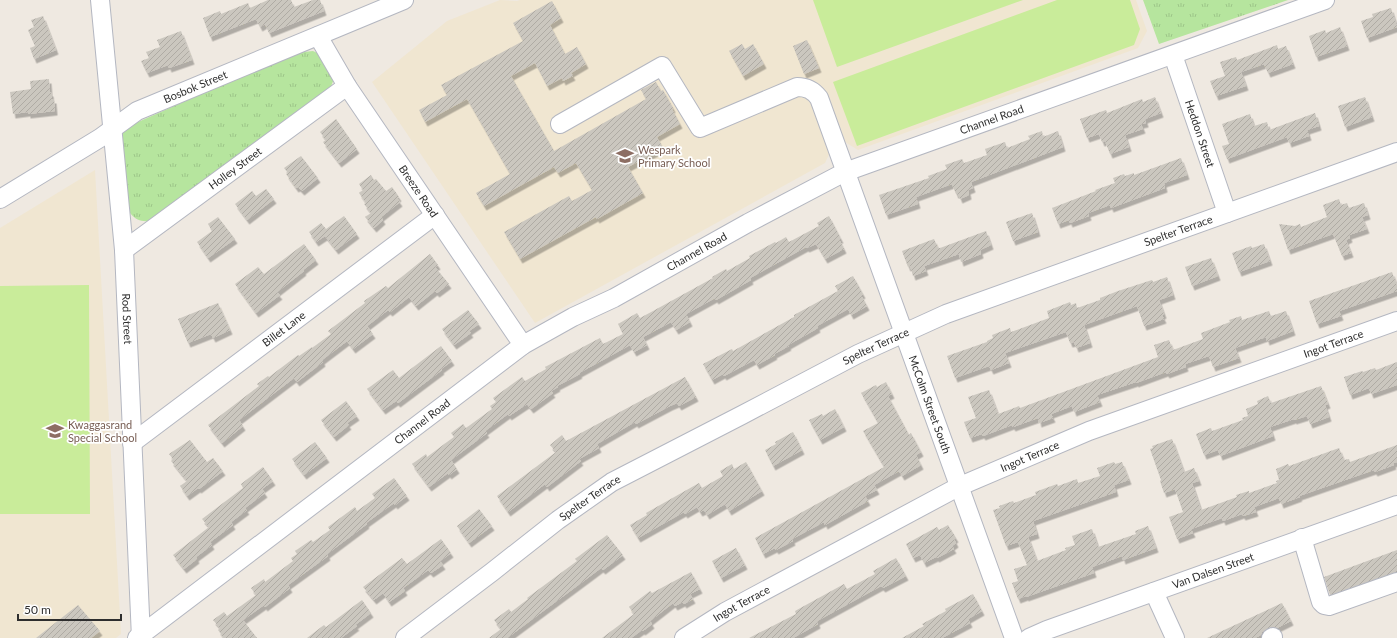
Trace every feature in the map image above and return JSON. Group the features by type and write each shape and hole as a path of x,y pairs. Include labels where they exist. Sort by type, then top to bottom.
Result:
{"street":[{"name":"Rod Street","path":"100,0 124,250 140,637"},
{"name":"Bosbok Street","path":"0,199 91,144 137,111 404,0"},
{"name":"Channel Road","path":"140,637 523,345 573,317 614,298 748,223 845,172 1325,0"},
{"name":"Breeze Road","path":"318,36 347,86 523,345"},
{"name":"Heddon Street","path":"1173,55 1227,213"},
{"name":"McColm Street South","path":"560,124 662,66 700,128 791,88 803,87 813,91 819,98 958,487 1014,638"},
{"name":"Holley Street","path":"124,250 347,86"},
{"name":"Spelter Terrace","path":"405,638 558,520 612,482 858,354 903,332 946,314 1397,152"},
{"name":"Billet Lane","path":"132,443 435,215"},
{"name":"Ingot Terrace","path":"684,638 725,612 958,487 1089,431 1397,321"},
{"name":"Van Dalsen Street","path":"1029,638 1047,630 1397,504"},
{"path":"1302,538 1321,602 1324,605 1329,606 1397,582"},
{"path":"1154,592 1175,638"}],"shaded area":[{"name":"Wespark Primary School","path":"500,0 1136,0 1147,31 1138,48 858,150 845,142 832,148 825,163 535,323 372,82 447,21"},
{"name":"Kwaggasrand Special School","path":"95,170 121,634 116,638 0,638 0,228"}],"green space":[{"path":"813,0 1023,0 837,67"},
{"path":"1057,0 1130,0 1140,29 1134,45 857,146 833,82"},
{"path":"1143,0 1288,0 1159,44"},
{"path":"313,51 326,57 334,79 327,96 159,220 140,220 136,219 130,213 121,145 122,134 129,126 294,53"},
{"path":"89,285 90,514 0,514 0,286"}],"building":[{"path":"268,0 291,0 294,7 313,0 320,0 324,11 269,33 265,24 260,27 256,19 210,37 203,18 220,11 221,14 248,3 250,8"},
{"path":"552,1 561,18 550,25 565,54 577,47 586,64 571,73 573,76 563,81 562,78 547,86 535,63 511,76 554,151 646,99 641,90 656,82 661,91 663,90 680,124 657,137 663,148 628,167 643,193 520,259 504,232 569,196 572,201 592,190 576,163 558,173 554,167 484,206 476,193 510,174 467,99 425,122 419,110 447,95 441,85 523,41 513,23"},
{"path":"1391,8 1397,27 1367,38 1361,21 1373,17 1372,14"},
{"path":"43,16 56,50 34,59 30,48 35,46 28,30 34,27 31,20"},
{"path":"1340,27 1347,46 1316,57 1309,36 1325,30 1326,33"},
{"path":"181,31 192,60 169,68 168,65 147,73 141,61 149,58 146,52 160,47 157,40"},
{"path":"807,40 819,68 804,74 793,46"},
{"path":"742,44 745,49 753,44 764,64 743,76 729,51"},
{"path":"1277,45 1278,49 1286,46 1293,64 1268,73 1264,64 1241,72 1246,86 1216,96 1210,81 1225,76 1220,62 1236,57 1237,60"},
{"path":"49,79 50,92 52,99 54,99 55,111 13,114 10,92 31,89 30,81"},
{"path":"1155,97 1161,113 1145,119 1146,123 1141,124 1143,129 1125,135 1129,147 1110,154 1105,141 1102,142 1099,134 1087,138 1080,119 1106,110 1107,113 1142,99 1143,102"},
{"path":"1365,97 1372,117 1345,127 1338,106"},
{"path":"1315,113 1319,126 1307,130 1309,136 1289,143 1287,137 1227,159 1222,146 1229,144 1222,124 1250,114 1254,126 1267,122 1269,130"},
{"path":"336,119 357,149 339,163 323,142 326,140 320,132"},
{"path":"1042,131 1043,137 1058,131 1063,147 971,182 973,188 968,190 969,195 960,199 952,184 916,197 918,204 886,215 879,195 929,178 928,176 947,169 945,165 962,159 964,163 987,155 985,149 1005,142 1007,148 1030,139 1028,136"},
{"path":"301,156 318,178 302,191 298,187 296,188 286,174 288,173 284,168"},
{"path":"1181,158 1187,175 1164,183 1165,188 1111,208 1110,205 1088,213 1089,216 1070,223 1069,220 1058,224 1052,208 1115,183 1113,178 1124,174 1125,176 1134,173 1134,175"},
{"path":"371,175 374,180 376,179 386,191 392,187 399,197 397,198 400,202 381,217 383,220 374,228 365,217 371,213 364,204 366,203 359,193 363,190 359,184"},
{"path":"266,189 274,199 247,220 235,204 252,191 256,196"},
{"path":"1339,199 1341,205 1347,203 1349,208 1364,203 1368,215 1362,217 1367,229 1349,235 1350,238 1346,240 1351,253 1342,256 1333,234 1288,250 1279,224 1295,226 1300,224 1301,227 1327,217 1323,205"},
{"path":"1032,213 1038,232 1013,241 1006,222"},
{"path":"344,216 357,234 336,250 325,236 316,242 309,232 321,223 326,229"},
{"path":"829,216 841,239 839,239 844,249 825,259 816,244 807,248 806,247 750,278 751,280 716,300 715,298 686,314 690,322 676,330 671,322 643,337 647,345 634,352 630,345 579,373 580,374 557,386 558,387 551,391 553,393 531,409 527,404 509,416 508,414 485,431 487,433 451,460 457,469 449,475 448,473 429,487 412,464 426,454 427,457 454,437 451,433 463,424 466,428 492,409 490,406 496,402 493,398 522,377 525,381 546,369 545,367 600,338 603,344 623,334 618,324 637,313 640,318 713,278 712,277 726,269 727,271 750,258 749,256 775,242 776,243 786,237 789,242 819,226 817,223"},
{"path":"218,217 235,239 208,258 197,242 212,231 208,224"},
{"path":"986,231 991,245 980,250 981,254 961,262 959,254 924,266 926,271 913,276 910,266 908,267 902,251 934,239 938,248 940,248"},
{"path":"304,244 316,260 277,292 280,295 256,313 235,284 258,267 264,274"},
{"path":"1264,244 1270,261 1239,272 1232,253 1251,246 1252,248"},
{"path":"430,254 438,265 435,267 449,284 437,293 435,291 416,306 409,297 390,312 388,310 367,326 373,334 353,349 347,341 297,382 294,378 239,420 243,426 222,443 208,425 259,386 257,384 331,334 328,331 365,303 364,301 386,286 388,288"},
{"path":"1211,258 1218,276 1192,286 1185,267"},
{"path":"1392,272 1397,286 1397,291 1339,311 1341,316 1317,324 1309,301"},
{"path":"853,276 863,294 861,295 867,306 851,315 848,309 817,326 818,328 757,365 754,360 724,376 723,374 712,380 703,364 732,349 733,351 794,317 794,315 838,291 835,286"},
{"path":"1167,277 1173,295 1159,300 1164,314 1162,315 1164,319 1144,326 1137,306 1084,325 1090,343 1076,348 1074,342 1070,343 1066,332 1005,353 1009,363 991,370 989,366 955,378 947,356 987,342 993,338 992,335 1010,328 1011,332 1049,318 1047,311 1070,302 1071,305 1076,303 1077,308 1100,300 1100,298 1118,291 1152,280 1153,282"},
{"path":"218,303 230,330 213,338 211,334 188,343 178,319"},
{"path":"468,310 479,324 469,331 471,333 454,345 442,329"},
{"path":"1269,311 1271,316 1286,311 1293,331 1267,341 1266,337 1235,348 1239,358 1213,367 1209,356 1185,364 1186,367 1167,374 1166,372 1097,395 1100,402 1074,412 1072,406 1051,414 1053,418 1039,423 1038,418 1013,427 1012,425 983,436 982,434 970,438 964,422 976,418 968,397 989,390 998,414 1019,406 1020,408 1158,357 1154,345 1169,340 1173,350 1203,339 1201,333 1230,322 1229,320 1241,316 1242,320"},
{"path":"441,346 452,361 398,403 396,401 383,410 367,389 393,370 399,378"},
{"path":"1397,362 1397,385 1371,394 1369,388 1350,395 1344,377 1375,368 1376,370"},
{"path":"685,377 696,397 679,406 677,403 670,406 636,424 635,422 597,444 599,448 579,459 581,461 547,487 545,484 508,512 497,496 556,452 550,445 562,435 566,441"},
{"path":"886,382 892,394 888,396 909,435 911,433 921,452 916,455 921,465 902,476 899,471 874,485 877,490 865,496 868,501 825,525 824,522 792,539 793,541 776,550 775,548 763,554 755,538 884,467 863,431 878,423 861,393 876,385 877,387"},
{"path":"1321,386 1328,404 1325,405 1329,417 1310,424 1307,416 1294,419 1270,427 1273,436 1220,456 1218,450 1204,455 1196,434 1211,428 1212,431 1243,420 1242,418 1248,416 1246,409 1258,404 1257,401 1268,396 1271,403"},
{"path":"346,401 357,416 347,423 349,425 334,437 321,420"},
{"path":"835,409 844,427 820,440 809,420 822,414 823,416"},
{"path":"793,432 802,450 773,466 765,450 776,444 775,442"},
{"path":"1172,439 1184,472 1194,468 1199,481 1192,483 1201,510 1237,497 1236,495 1249,491 1249,493 1277,483 1276,481 1279,480 1276,469 1288,464 1289,466 1339,448 1344,460 1349,459 1350,462 1397,445 1397,462 1393,463 1394,465 1375,472 1374,470 1299,496 1300,497 1281,504 1279,498 1254,507 1256,512 1243,516 1242,514 1223,521 1222,518 1191,529 1193,533 1177,539 1169,517 1183,512 1175,489 1164,493 1150,449 1153,448 1152,446"},
{"path":"190,440 207,462 213,458 223,471 187,496 180,486 187,481 171,461 173,459 169,454"},
{"path":"315,442 327,458 304,475 292,459"},
{"path":"746,462 762,491 729,511 725,504 707,515 704,510 700,512 697,507 685,514 684,512 638,538 630,525 647,515 646,513 699,483 702,488 723,476 720,471 732,464 734,469"},
{"path":"1114,462 1115,464 1122,462 1129,480 1114,485 1116,492 1033,521 1037,534 1028,537 1037,561 1075,545 1072,536 1092,529 1098,547 1136,534 1135,531 1148,526 1156,548 1123,560 1122,556 1092,567 1094,573 1018,599 1012,583 1018,581 1014,569 1027,565 1018,542 1006,546 993,510 1013,501 1014,503 1036,495 1035,492 1057,484 1058,486 1077,479 1078,483 1100,476 1097,468"},
{"path":"263,467 273,481 262,489 265,493 245,508 247,510 231,522 233,525 210,542 212,545 196,557 197,559 184,569 173,555 209,527 202,519 243,488 241,484"},
{"path":"394,478 407,496 395,505 394,503 366,523 367,524 327,554 328,556 288,585 290,588 265,607 264,605 243,620 257,638 224,638 218,630 220,628 213,620 224,612 227,616 256,595 251,588 264,579 265,582 293,561 291,558 297,554 295,551 311,540 313,542 330,530 328,527 355,507 357,511 375,498 372,494"},
{"path":"479,509 492,526 469,543 457,526"},
{"path":"948,525 956,538 954,539 956,543 952,546 954,549 924,563 920,555 913,558 906,544 937,527 939,530"},
{"path":"607,535 623,555 603,570 601,568 507,638 489,638 501,629 494,620 509,609 511,612 528,599 527,598 577,561 575,559"},
{"path":"441,539 451,553 440,561 443,565 431,573 428,570 403,588 405,591 389,602 383,593 374,600 363,587 402,558 407,564"},
{"path":"736,548 745,565 721,578 712,561"},
{"path":"1397,550 1397,572 1330,595 1324,577"},
{"path":"896,558 906,576 883,588 881,586 817,621 818,624 793,638 749,638 796,614 795,611 844,584 847,589 875,574 873,571"},
{"path":"691,572 700,589 690,594 693,599 684,604 683,602 675,606 673,603 650,621 652,624 631,638 602,638 634,614 629,607 650,591 652,593"},
{"path":"973,594 982,611 968,619 970,623 942,638 902,638 924,626 922,624 946,611 945,609"},
{"path":"362,600 371,613 341,638 307,638 324,625 326,627"},
{"path":"1282,603 1291,621 1277,628 1268,628 1262,632 1261,635 1255,638 1207,638"},
{"path":"78,605 100,631 91,638 36,638"}],"place":[{"name":"Wespark Primary School","path":"625,156"},
{"name":"Kwaggasrand Special School","path":"55,431"}]}
